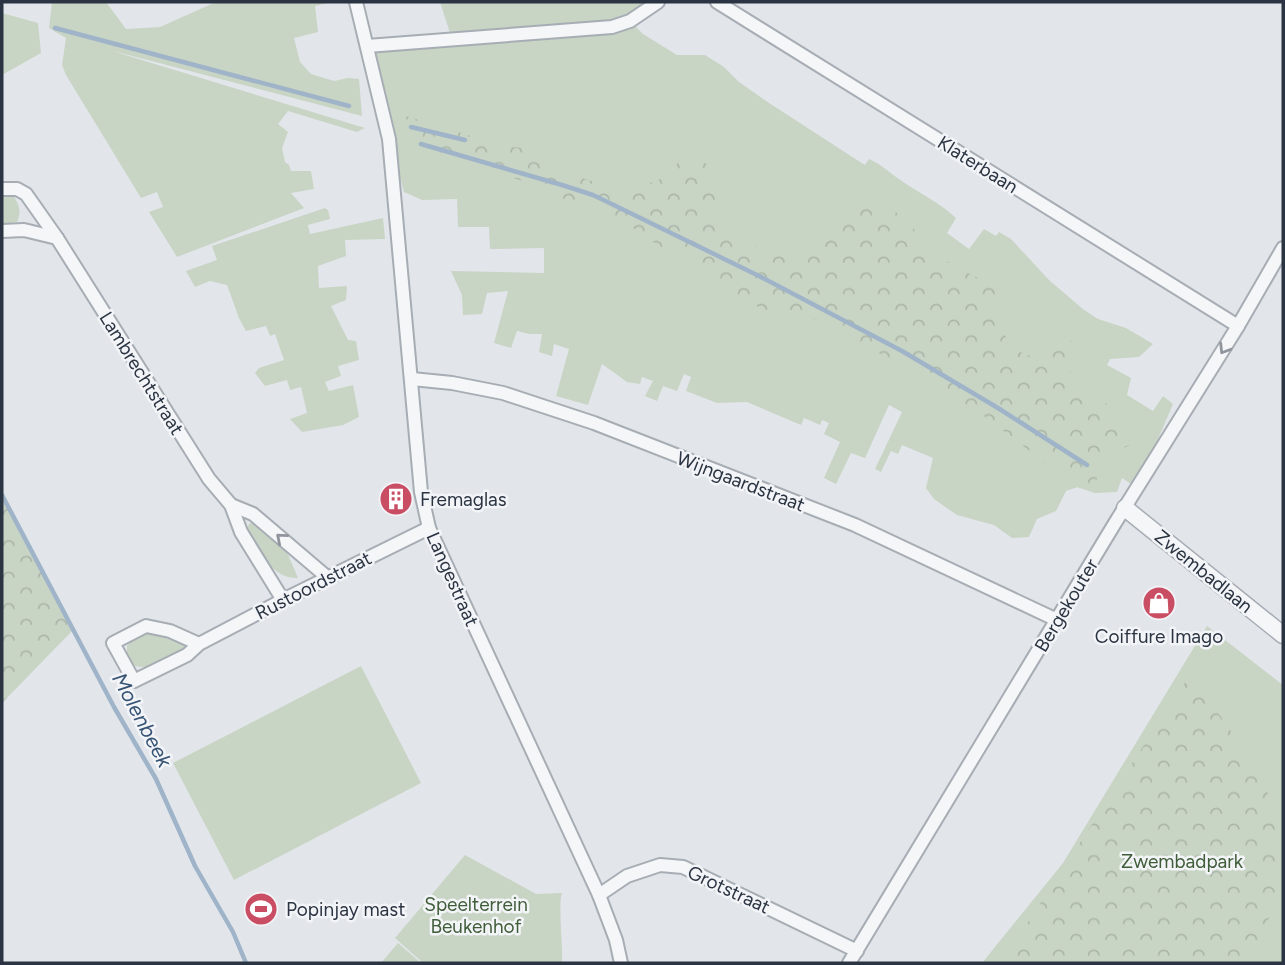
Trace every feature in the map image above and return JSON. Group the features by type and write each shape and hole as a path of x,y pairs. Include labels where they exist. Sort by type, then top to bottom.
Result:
{"street":[{"name":"Langestraat","path":"356,2 389,139 421,492 429,528 599,895 621,963"},
{"path":"367,46 612,27 630,21 658,2"},
{"name":"Klaterbaan","path":"717,2 1238,326"},
{"name":"Lambrechtstraat","path":"2,189 16,189 26,194 57,238 209,479 231,505 241,532 283,600"},
{"path":"2,230 24,230 57,238"},
{"name":"Bergekouter","path":"849,963 1283,248"},
{"name":"Wijngaardstraat","path":"412,379 452,383 503,393 594,423 855,525 1058,620"},
{"name":"Lambrechtstraat","path":"231,505 253,514 327,577"},
{"name":"Zwembadlaan","path":"1125,508 1283,635"},
{"name":"Rustoordstraat","path":"199,644 170,631 146,626 113,643 134,681 187,655 199,644 327,577 429,528"},
{"name":"Grotstraat","path":"599,895 626,876 660,865 683,867 857,951"}],"green space":[{"path":"52,2 106,2 126,29 160,27 216,2 332,2 315,6 318,32 294,38 300,62 311,74 334,81 359,79 362,116 109,50 365,128 357,132 288,111 278,124 288,132 282,148 285,162 291,171 311,171 314,189 291,193 304,208 177,257 149,212 163,207 157,192 141,198 66,75 62,65 66,38 49,28"},
{"path":"440,2 658,2 630,21 643,34 677,55 705,55 766,101 857,160 865,165 869,159 880,165 956,218 947,233 969,249 984,229 996,236 999,232 1011,239 1049,280 1084,310 1098,319 1126,328 1153,344 1139,357 1110,359 1107,365 1131,378 1127,395 1153,411 1163,396 1173,404 1137,488 1122,478 1117,492 1095,493 1078,487 1066,491 1056,511 1037,519 1029,537 1012,538 994,525 957,515 934,499 926,488 933,458 902,445 898,454 891,451 881,472 875,469 902,412 889,405 865,458 851,453 836,484 824,478 840,442 824,434 829,423 822,420 820,425 804,418 801,425 747,402 717,403 686,391 691,377 684,374 677,391 663,386 657,401 645,396 653,381 642,377 640,384 627,382 602,364 588,405 556,396 569,349 554,344 552,356 539,352 542,334 517,331 511,348 494,343 508,291 487,293 482,314 463,315 462,295 451,271 544,273 544,248 490,249 489,227 458,227 457,199 422,200 404,192 367,46 452,39"},
{"path":"2,13 38,23 41,53 2,75"},
{"path":"406,116 504,146 531,149 561,171 625,192 661,179 683,158 701,157 723,187 718,208 725,230 766,252 787,256 825,235 850,210 867,203 883,201 911,225 928,248 999,289 994,319 1015,350 1038,359 1053,339 1072,341 1070,381 1107,404 1143,439 1099,461 1095,493 1077,487 980,413 901,365 818,320 773,313 749,303 722,284 703,265 666,251 626,223 528,183 418,147 409,140"},
{"path":"2,194 13,195 20,211 17,222 2,224"},
{"path":"325,208 330,219 308,225 310,234 383,218 385,239 345,240 346,256 318,266 319,288 347,286 346,300 331,306 348,340 356,341 359,360 338,366 341,376 325,382 329,391 353,385 359,417 343,425 302,432 290,419 307,413 301,387 290,390 287,380 265,386 255,373 259,368 284,360 275,334 270,336 266,326 246,331 227,285 210,281 195,287 186,271 217,260 212,246"},
{"path":"2,495 73,630 2,703"},
{"path":"250,523 287,552 298,578 281,574 268,563 248,532"},
{"name":"Zwembadpark","path":"1207,626 1283,685 1283,963 982,963 1063,863"},
{"path":"147,632 183,643 186,650 146,667 132,665 127,658 127,646 133,638"},
{"path":"361,666 421,783 234,880 173,763"},
{"name":"Zwembadpark","path":"1190,675 1262,776 1277,820 1278,904 1247,963 1001,963"},
{"name":"Speelterrein Beukenhof","path":"465,855 536,894 562,893 562,963 423,963 395,938"},
{"path":"398,943 421,963 381,963"}],"waterway":[{"path":"55,28 349,106"},
{"path":"411,127 465,140"},
{"path":"421,144 593,195 759,276 902,351 1087,465"},
{"name":"Molenbeek","path":"2,495 114,707 156,779 195,866 233,932 246,963"}],"place":[{"name":"Fremaglas","path":"396,499"},
{"name":"Coiffure Imago","path":"1159,603"},
{"name":"Popinjay mast","path":"261,909"}]}
